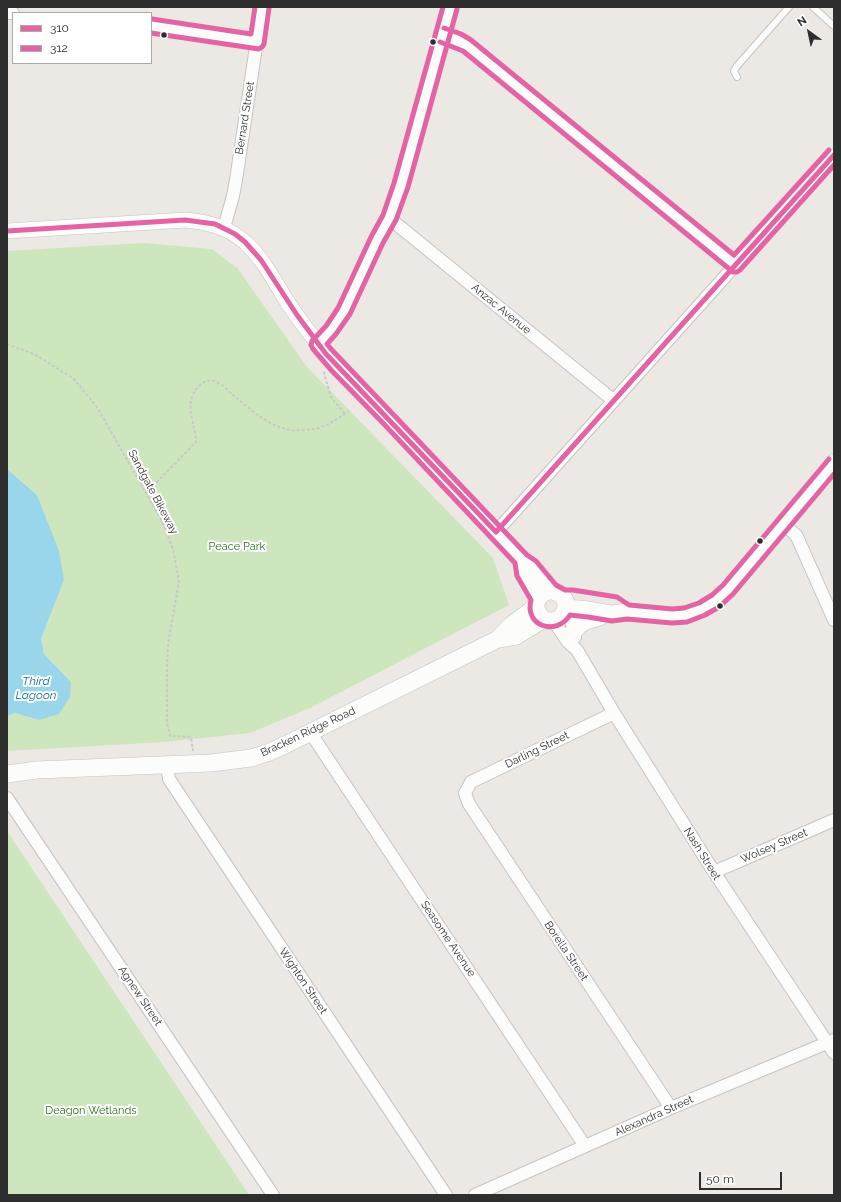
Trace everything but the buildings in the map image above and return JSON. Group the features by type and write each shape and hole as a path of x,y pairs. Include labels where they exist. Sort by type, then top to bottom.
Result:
{"main road":[{"path":"552,606 612,614 628,612 672,616 686,615 716,601 728,590 834,464"},
{"path":"552,606 572,597 615,604 628,612"},
{"name":"Bracken Ridge Road","path":"7,774 37,770 211,763 251,758 267,753 498,639 516,636 552,606"},
{"path":"574,631 584,621 599,618 607,613"}],"street":[{"name":"Bernard Street","path":"224,228 236,180 262,7"},
{"path":"318,344 331,330 344,311 388,218 401,185 450,7"},
{"path":"152,26 257,42"},
{"path":"442,35 467,45 735,265"},
{"path":"496,532 834,155"},
{"name":"Anzac Avenue","path":"388,218 613,400"},
{"path":"7,231 185,220 201,221 224,228 236,235 254,251 265,265 303,324 346,376 386,416 522,560 531,566 552,606"},
{"path":"783,524 796,535 834,620"},
{"name":"Nash Street","path":"552,606 571,619 578,650 614,713 714,872 832,1045"},
{"name":"Nash Street","path":"552,606 568,642 578,650"},
{"name":"Darling Street","path":"465,793 471,782 614,713"},
{"name":"Seasome Avenue","path":"310,732 585,1146"},
{"name":"Wighton Street","path":"167,765 169,779 446,1195"},
{"name":"Borella Street","path":"465,793 469,804 671,1108"},
{"name":"Agnew Street","path":"7,798 272,1195"},
{"name":"Wolsey Street","path":"714,872 834,820"},
{"name":"Alexandra Street","path":"475,1195 671,1108 832,1045"}],"lane":[{"path":"737,77 734,71 737,66 789,7"},
{"path":"813,7 834,26"}],"path":[{"name":"Sandgate Bikeway","path":"7,344 36,355 74,380 97,407 162,521 173,549 179,581 168,644 166,665 167,723 170,736 191,737 193,752"},
{"path":"328,370 324,373 331,397 345,414"},
{"path":"146,493 196,442 190,406 192,397 198,386 208,380 218,383 254,412 276,426 291,431 321,428 349,411"}],"green space":[{"name":"Peace Park","path":"144,243 212,249 238,269 307,367 493,558 509,605 310,708 250,733 165,742 7,751 7,716 15,713 39,720 71,682 44,654 41,639 64,580 37,495 7,469 7,251"},
{"name":"Deagon Wetlands","path":"7,831 249,1195 7,1195"}],"water":[{"name":"Third Lagoon","path":"7,469 37,495 59,551 64,580 41,639 44,654 71,682 70,697 59,714 39,720 15,713 7,716"}],"transit line":[{"path":"152,19 251,34 255,7"},
{"name":"312","path":"443,7 394,183 383,215 371,237 338,308 326,326 312,341 311,345 332,371 515,563 517,576 531,600 530,609 532,616 537,622 543,626 557,626 564,622 570,615 612,621 627,619 672,623 687,622 705,615 719,607 733,594 834,474"},
{"name":"312","path":"152,33 259,49 264,44 269,8"},
{"path":"457,9 408,187 396,220 383,243 350,314 327,344 331,349 527,555 536,561 556,585 565,590 617,597 629,605 672,609 684,608 699,603 712,595 723,585 829,459"},
{"path":"444,28 461,34 471,40 734,255 829,150"},
{"name":"312","path":"440,42 463,51 733,272 740,270 834,165"},
{"name":"310","path":"496,532 834,155"},
{"name":"310","path":"7,231 185,220 215,224 235,234 245,242 261,260 297,315 326,354 496,532"}]}
